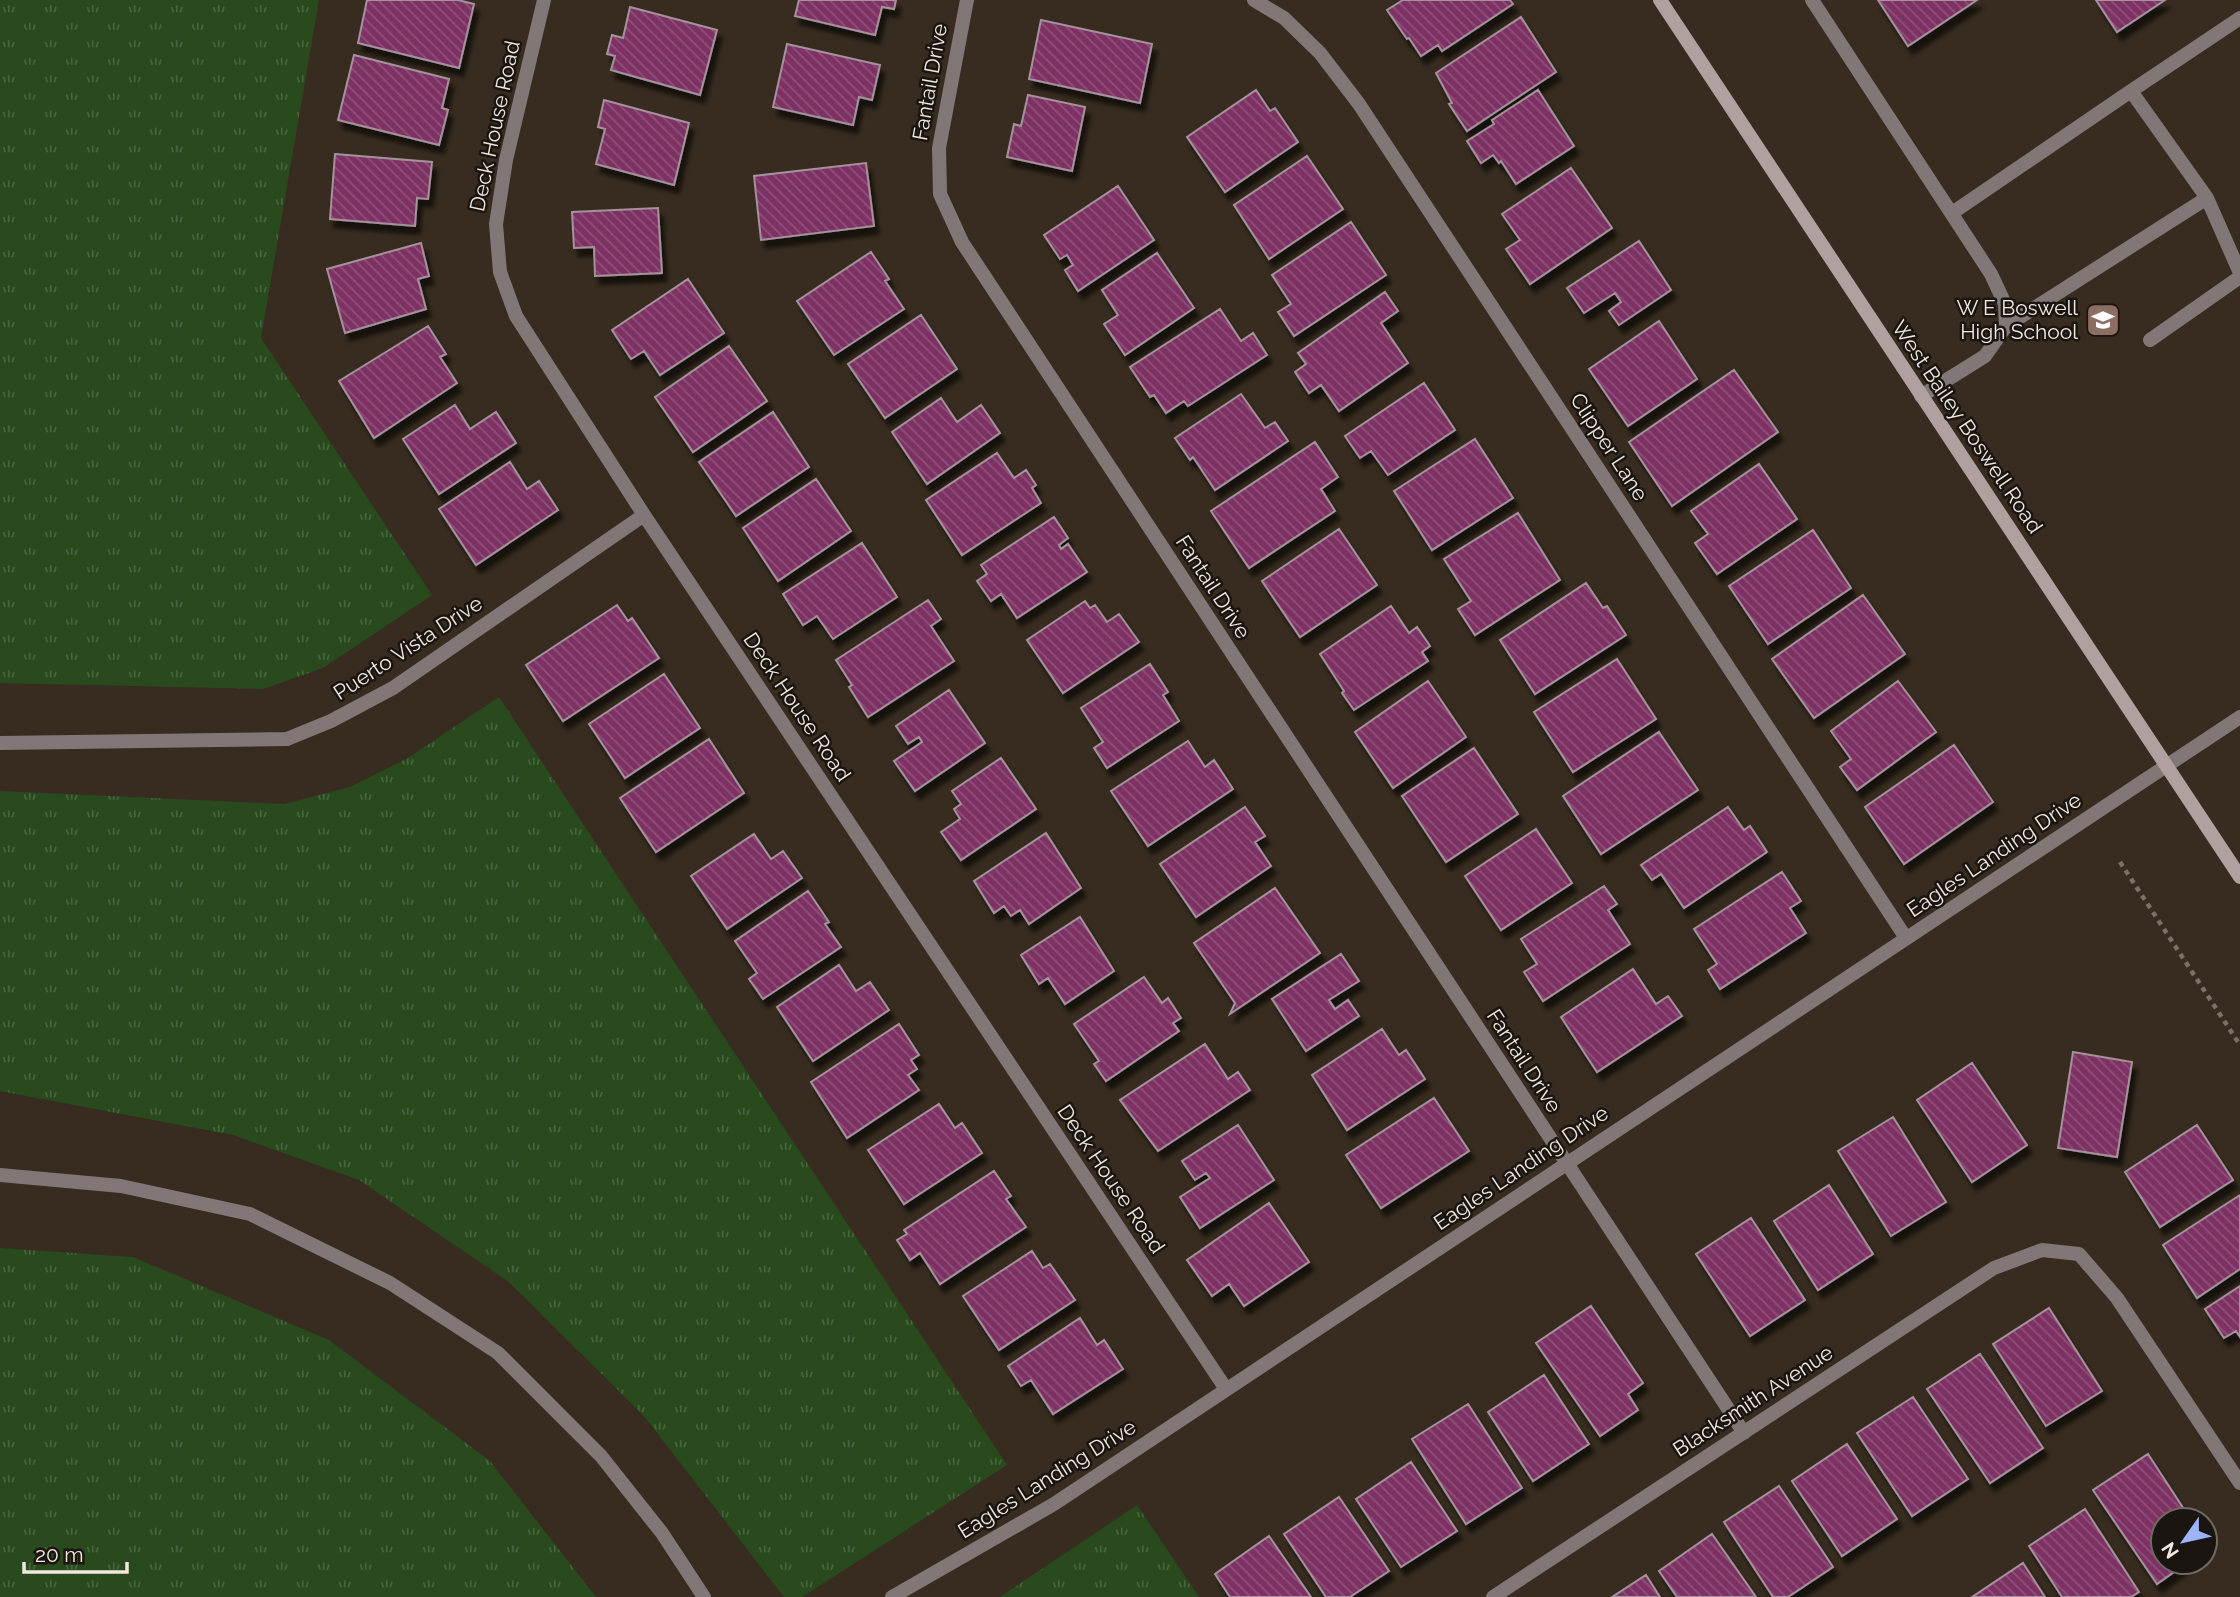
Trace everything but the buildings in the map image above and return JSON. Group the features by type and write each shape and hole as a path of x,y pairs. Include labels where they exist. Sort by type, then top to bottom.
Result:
{"main road":[{"name":"West Bailey Boswell Road","path":"1660,0 2240,877"}],"street":[{"name":"Deck House Road","path":"544,0 506,160 496,224 500,272 516,316 644,515 1226,1389"},
{"name":"Fantail Drive","path":"967,0 939,148 940,194 962,242 1744,1433"},
{"name":"Clipper Lane","path":"1254,0 1284,18 1320,52 1359,104 1906,938"},
{"path":"1812,0 1991,274 2005,304 2006,326"},
{"path":"1952,213 2240,18"},
{"path":"2131,91 2207,198 2240,275 2150,340"},
{"path":"1921,396 1985,356 2006,326 2207,198"},
{"name":"Puerto Vista Drive","path":"0,743 287,739 331,722 393,688 644,515"},
{"name":"Eagles Landing Drive","path":"892,1597 1054,1504 2240,717"},
{"path":"0,1175 121,1186 250,1214 390,1283 498,1353 564,1418 601,1456 662,1533 704,1597"},
{"name":"Blacksmith Avenue","path":"1493,1597 1994,1268 2042,1250 2079,1254 2117,1298 2240,1483"}],"path":[{"path":"2120,862 2240,1045"}],"green space":[{"path":"0,0 319,0 261,338 432,595 323,668 263,689 0,683"},
{"path":"499,697 1007,1465 802,1597 784,1597 644,1416 509,1282 359,1180 233,1135 0,1091 0,791 284,804 350,787 408,758"},
{"path":"0,1248 133,1257 329,1340 490,1461 596,1597 0,1597"},
{"path":"1137,1505 1199,1597 1000,1597"}],"place":[{"name":"W E Boswell High School","path":"2103,320"}]}
